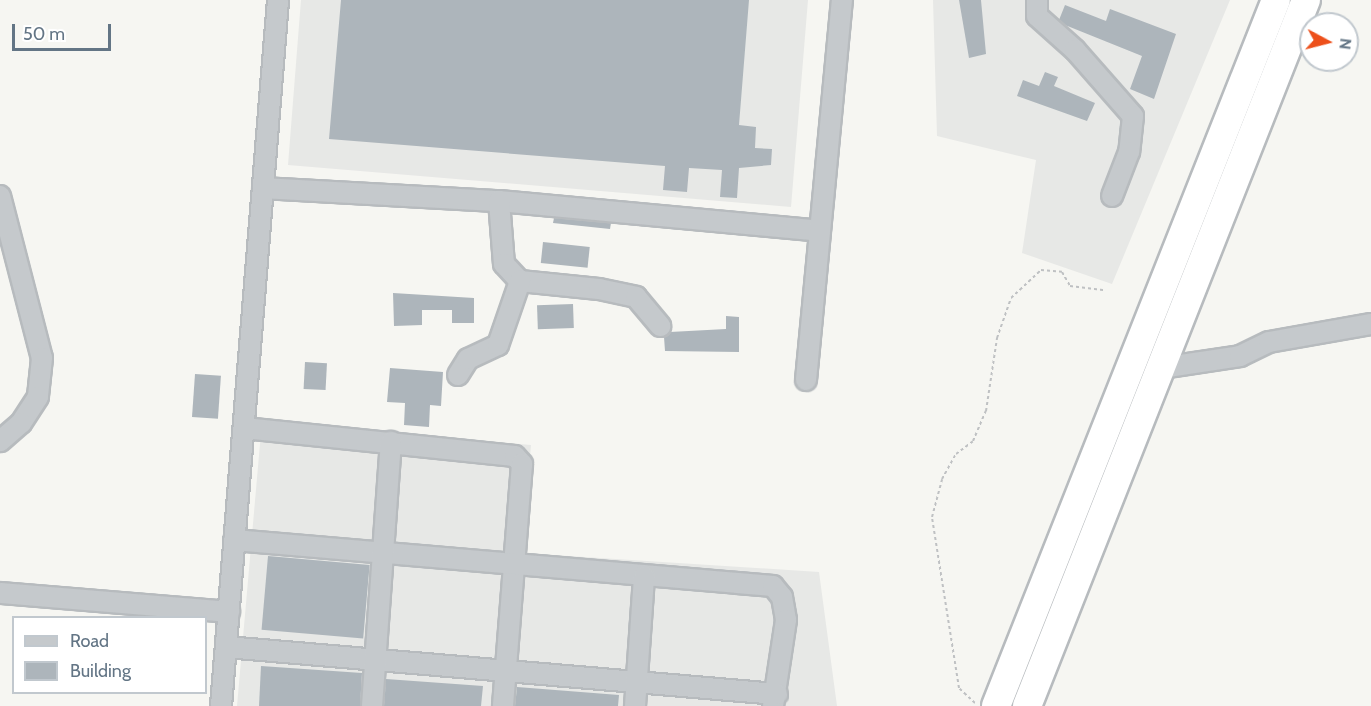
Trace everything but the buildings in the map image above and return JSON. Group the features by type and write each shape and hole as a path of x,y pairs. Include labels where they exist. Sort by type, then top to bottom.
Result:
{"highway":[{"path":"989,705 1276,0"},
{"path":"1027,706 1306,0"}],"street":[{"path":"221,706 278,0"},
{"path":"806,380 842,0"},
{"path":"1037,0 1037,16 1082,57 1133,116 1129,152 1112,196"},
{"path":"263,188 499,201 820,231"},
{"path":"0,196 42,358 38,397 21,423 0,441"},
{"path":"499,201 504,264 520,280 599,289 636,297 660,326"},
{"path":"458,375 468,359 498,345 520,280"},
{"path":"1161,368 1240,356 1269,342 1371,324"},
{"path":"244,428 515,456 522,464 503,706"},
{"path":"372,706 385,555 391,442"},
{"path":"226,646 506,673 638,683 775,700 786,620 782,597 773,586 385,555 234,540"},
{"path":"635,706 644,576"},
{"path":"0,593 229,612"}],"path":[{"path":"989,705 970,702 959,688 932,517 942,479 956,454 973,441 986,411 997,338 1011,298 1041,270 1062,272 1070,286 1105,290"}],"shaded area":[{"path":"301,0 808,0 791,207 288,165"},
{"path":"933,0 1230,0 1112,284 1022,253 1036,160 937,136"},
{"path":"262,421 531,445 522,553 819,572 837,706 237,706"}]}
